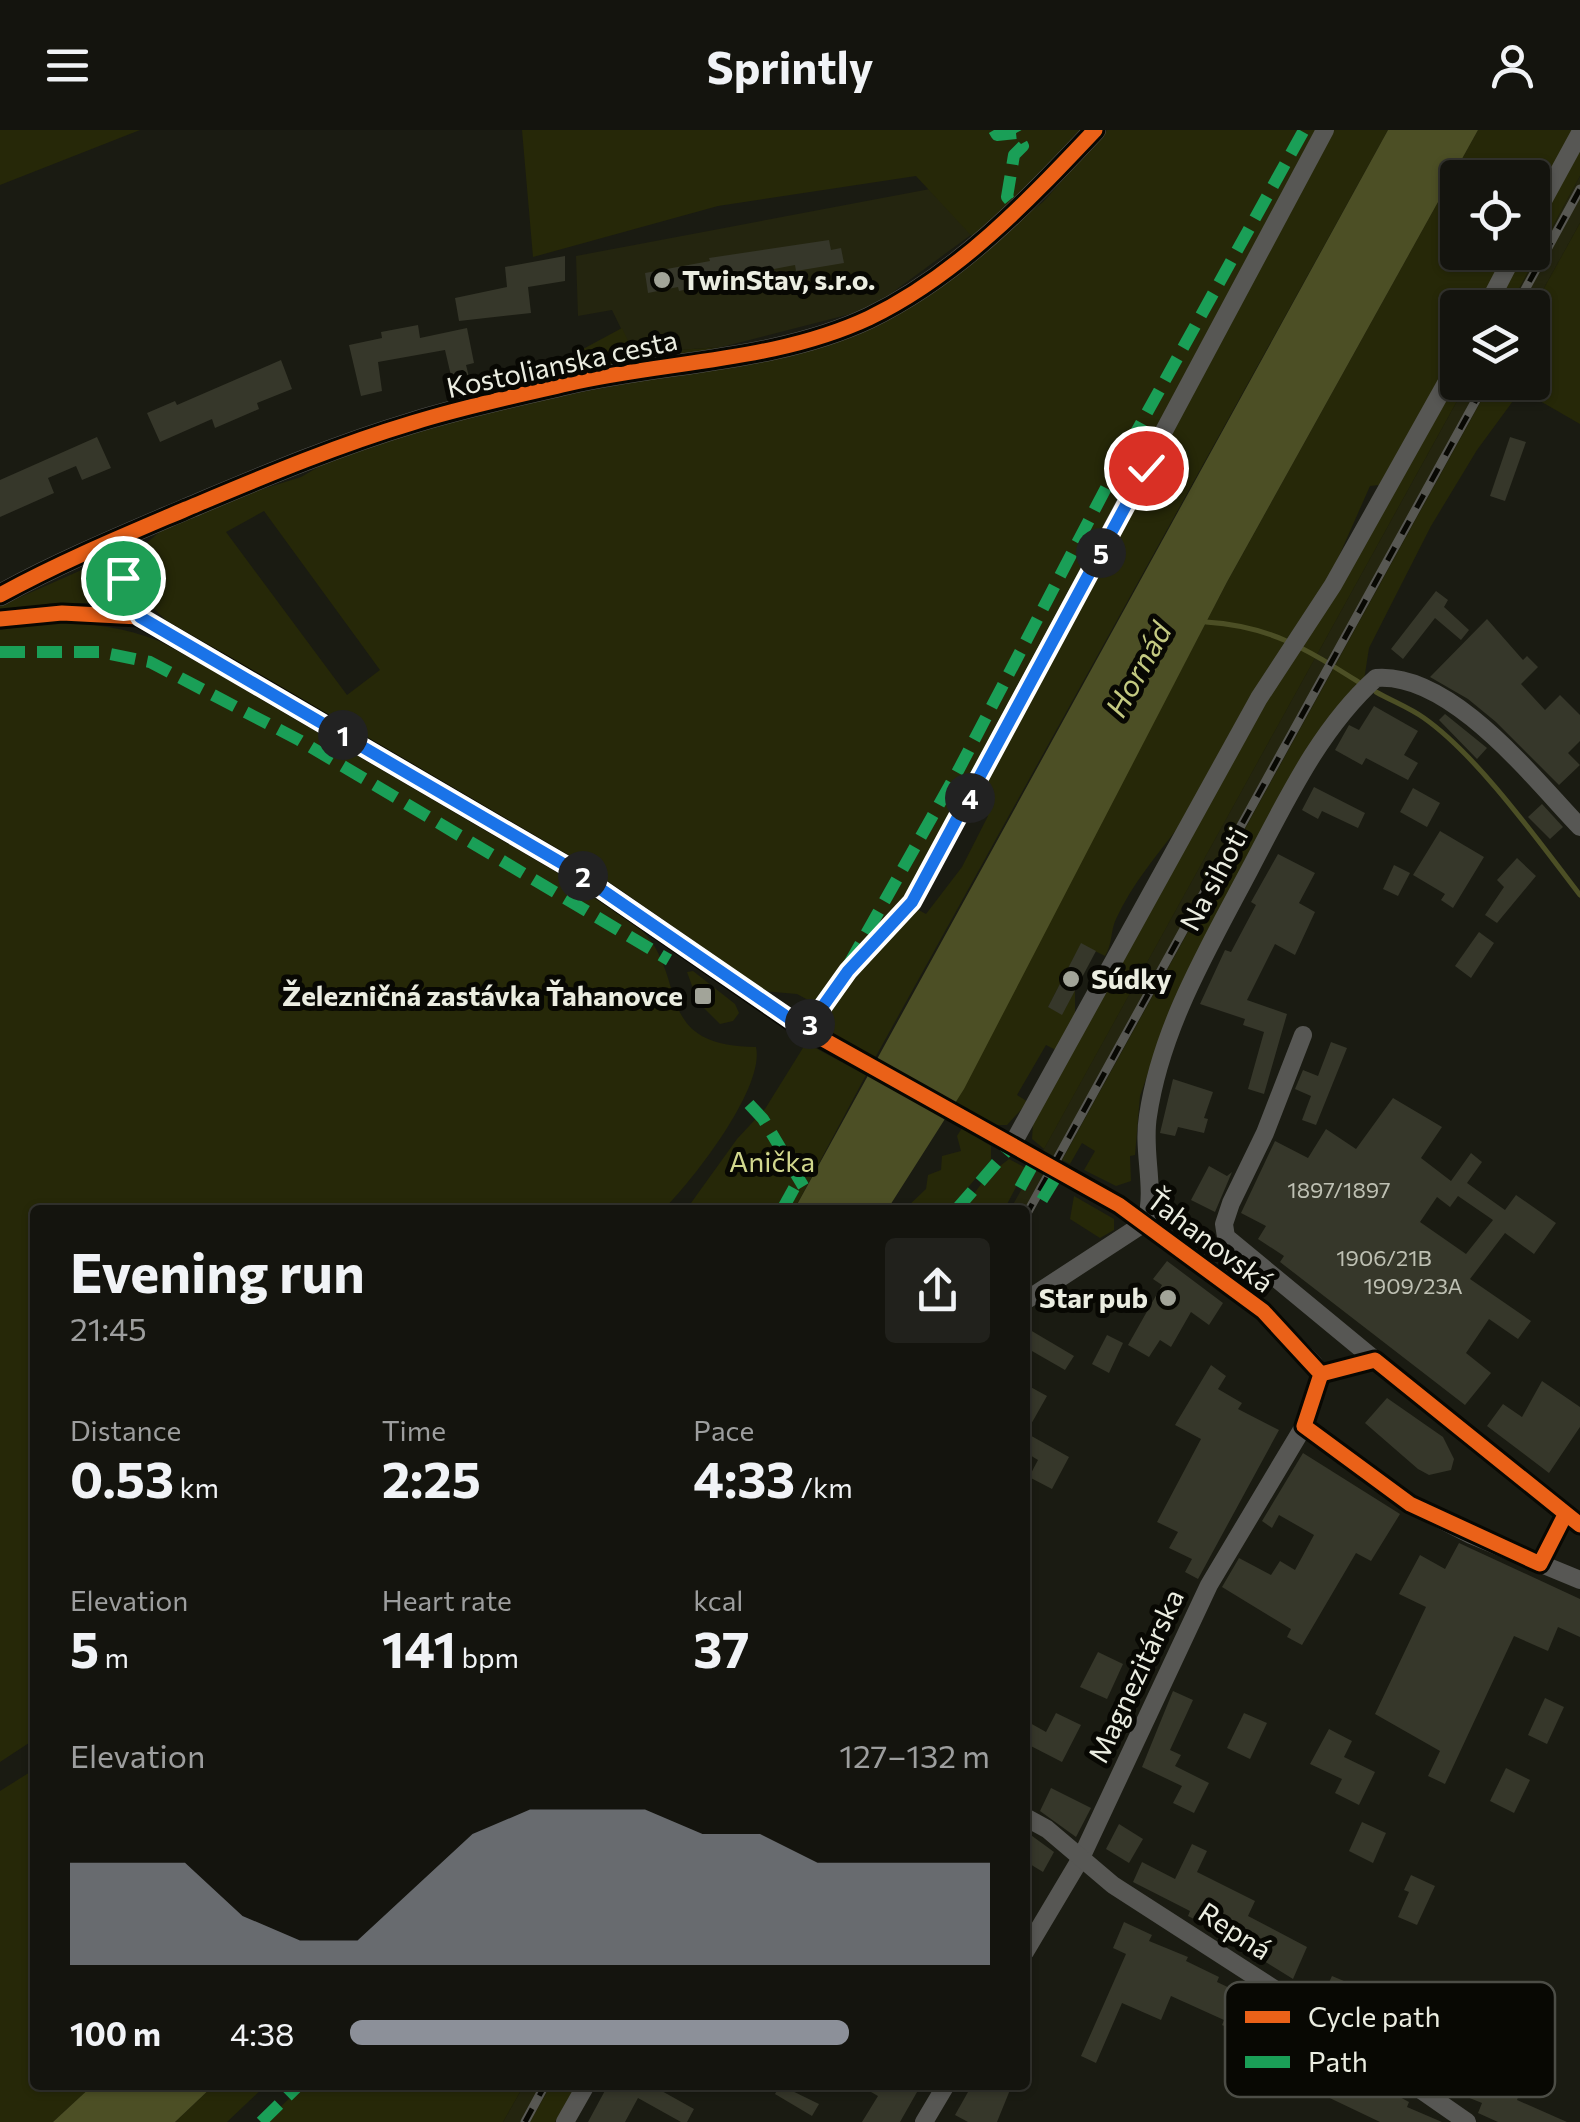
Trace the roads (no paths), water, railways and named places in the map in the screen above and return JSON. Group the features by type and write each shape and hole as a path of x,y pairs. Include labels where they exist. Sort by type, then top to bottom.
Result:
{"street":[{"name":"Kostolianska cesta","path":"0,595 134,531 298,462 415,422 622,372 791,344 854,324 908,296 979,244 1045,184 1095,130"},
{"path":"814,1034 848,971 912,902 1325,130"},
{"path":"1550,187 1580,133"},
{"path":"1012,1146 1259,698 1293,651 1440,393"},
{"path":"0,619 62,613 140,617 121,569 122,556 134,531"},
{"name":"Ťahanovská","path":"140,617 570,868 814,1034 1146,1222 1263,1311 1321,1374"},
{"name":"Na sihoti","path":"1146,1222 1151,1206 1148,1116 1186,993 1298,779 1338,720 1376,678 1395,679 1464,710 1580,827"},
{"path":"1303,1035 1265,1133 1231,1203 1223,1231 1226,1238 1572,1520 1540,1564"},
{"path":"1030,1298 1146,1222"},
{"path":"1375,1360 1321,1374 1304,1426 1410,1504 1580,1580"},
{"name":"Magnezitárska","path":"1030,1944 1081,1858 1210,1585 1304,1426"},
{"name":"Repná","path":"1030,1819 1113,1885 1263,1982"},
{"path":"565,2122 583,2090"},
{"path":"924,2122 943,2090"},
{"name":"Repná","path":"1431,2097 1467,2122"}],"water":[{"name":"Hornád","path":"1388,130 1478,130 1461,160 1440,160 1440,198 1227,582 964,1089 890,1205 797,1205"},
{"path":"88,2090 209,2090 175,2122 53,2122"}],"waterway":[{"path":"1206,622 1250,628 1287,641 1360,683"},
{"path":"1376,692 1445,734 1507,801 1580,895"}],"railway":[{"path":"1525,290 1580,189"},
{"path":"1030,1208 1476,400"},
{"path":"525,2122 542,2090"}],"place":[{"name":"TwinStav, s.r.o.","path":"662,280"},
{"name":"Súdky","path":"1071,979"},
{"name":"Železničná zastávka Ťahanovce","path":"703,996"},
{"name":"Star pub","path":"1168,1298"}],"park label":[{"name":"Anička","path":"772,1162"}]}
